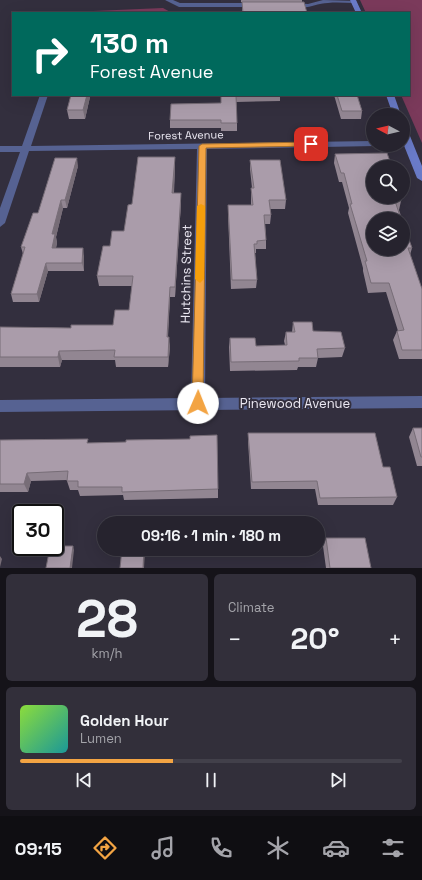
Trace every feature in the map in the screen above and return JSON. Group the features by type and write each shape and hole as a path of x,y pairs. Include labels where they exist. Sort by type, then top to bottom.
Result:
{"main road":[{"path":"353,0 359,12"},
{"path":"390,96 395,108"},
{"path":"409,152 422,178"}],"street":[{"path":"0,223 44,96"},
{"name":"Forest Avenue","path":"0,149 366,144"},
{"name":"Hutchins Street","path":"198,403 202,146"},
{"name":"Pinewood Avenue","path":"0,406 422,402"}],"lane":[{"path":"168,0 179,5 262,5"},
{"path":"285,5 308,6 326,1 353,0"}],"shaded area":[{"path":"360,0 422,0 422,143 410,116 410,108 407,108 401,96 410,96 410,12 366,12"},
{"path":"163,8 170,12 92,12"}],"building":[{"path":"242,2 304,2 307,12 243,12"},
{"path":"71,96 87,96 83,110 67,110"},
{"path":"221,96 236,96 237,123 221,123 221,120 170,120 171,104 221,103"},
{"path":"337,96 357,96 362,111 342,111"},
{"path":"387,153 390,160 366,160 366,204 396,204 399,212 366,212 366,256 410,256 410,254 422,289 422,350 402,350 397,331 404,330 389,283 371,283 365,261 367,261 350,204 352,204 344,173 341,173 335,154"},
{"path":"138,157 175,157 172,193 181,193 175,287 170,287 167,337 169,337 168,357 114,357 115,350 59,351 58,357 0,357 0,327 71,328 71,325 113,325 115,310 129,310 133,276 97,276 103,246 110,246 112,231 124,231 128,205 132,204"},
{"path":"55,158 77,158 65,200 61,200 52,234 55,234 52,248 83,248 82,263 46,263 37,294 11,294 25,247 21,247 33,213 38,213"},
{"path":"250,160 280,160 286,200 269,200 271,215 264,215 266,240 257,241 257,244 254,244 257,280 232,280 228,205 253,205 251,188 254,188"},
{"path":"293,322 312,322 313,331 341,332 345,348 317,349 318,358 299,358 299,361 231,362 230,338 255,338 256,346 287,345 286,332 295,332"},
{"path":"413,428 422,428 422,457 421,457"},
{"path":"248,433 375,433 383,467 390,467 397,497 320,498 317,481 252,482"},
{"path":"217,435 218,489 122,492 122,487 78,487 78,481 67,481 68,471 27,473 24,484 0,484 0,440 88,439 87,443 126,442 126,440 190,439 190,436"},
{"path":"326,538 365,538 371,568 330,568"},
{"path":"64,546 73,546 70,568 46,568 48,556 64,556"},
{"path":"121,556 144,556 143,568 120,568"}],"slow traffic":[{"path":"200,279 201,206"}],"route":[{"path":"198,403 202,146 311,144"}]}
